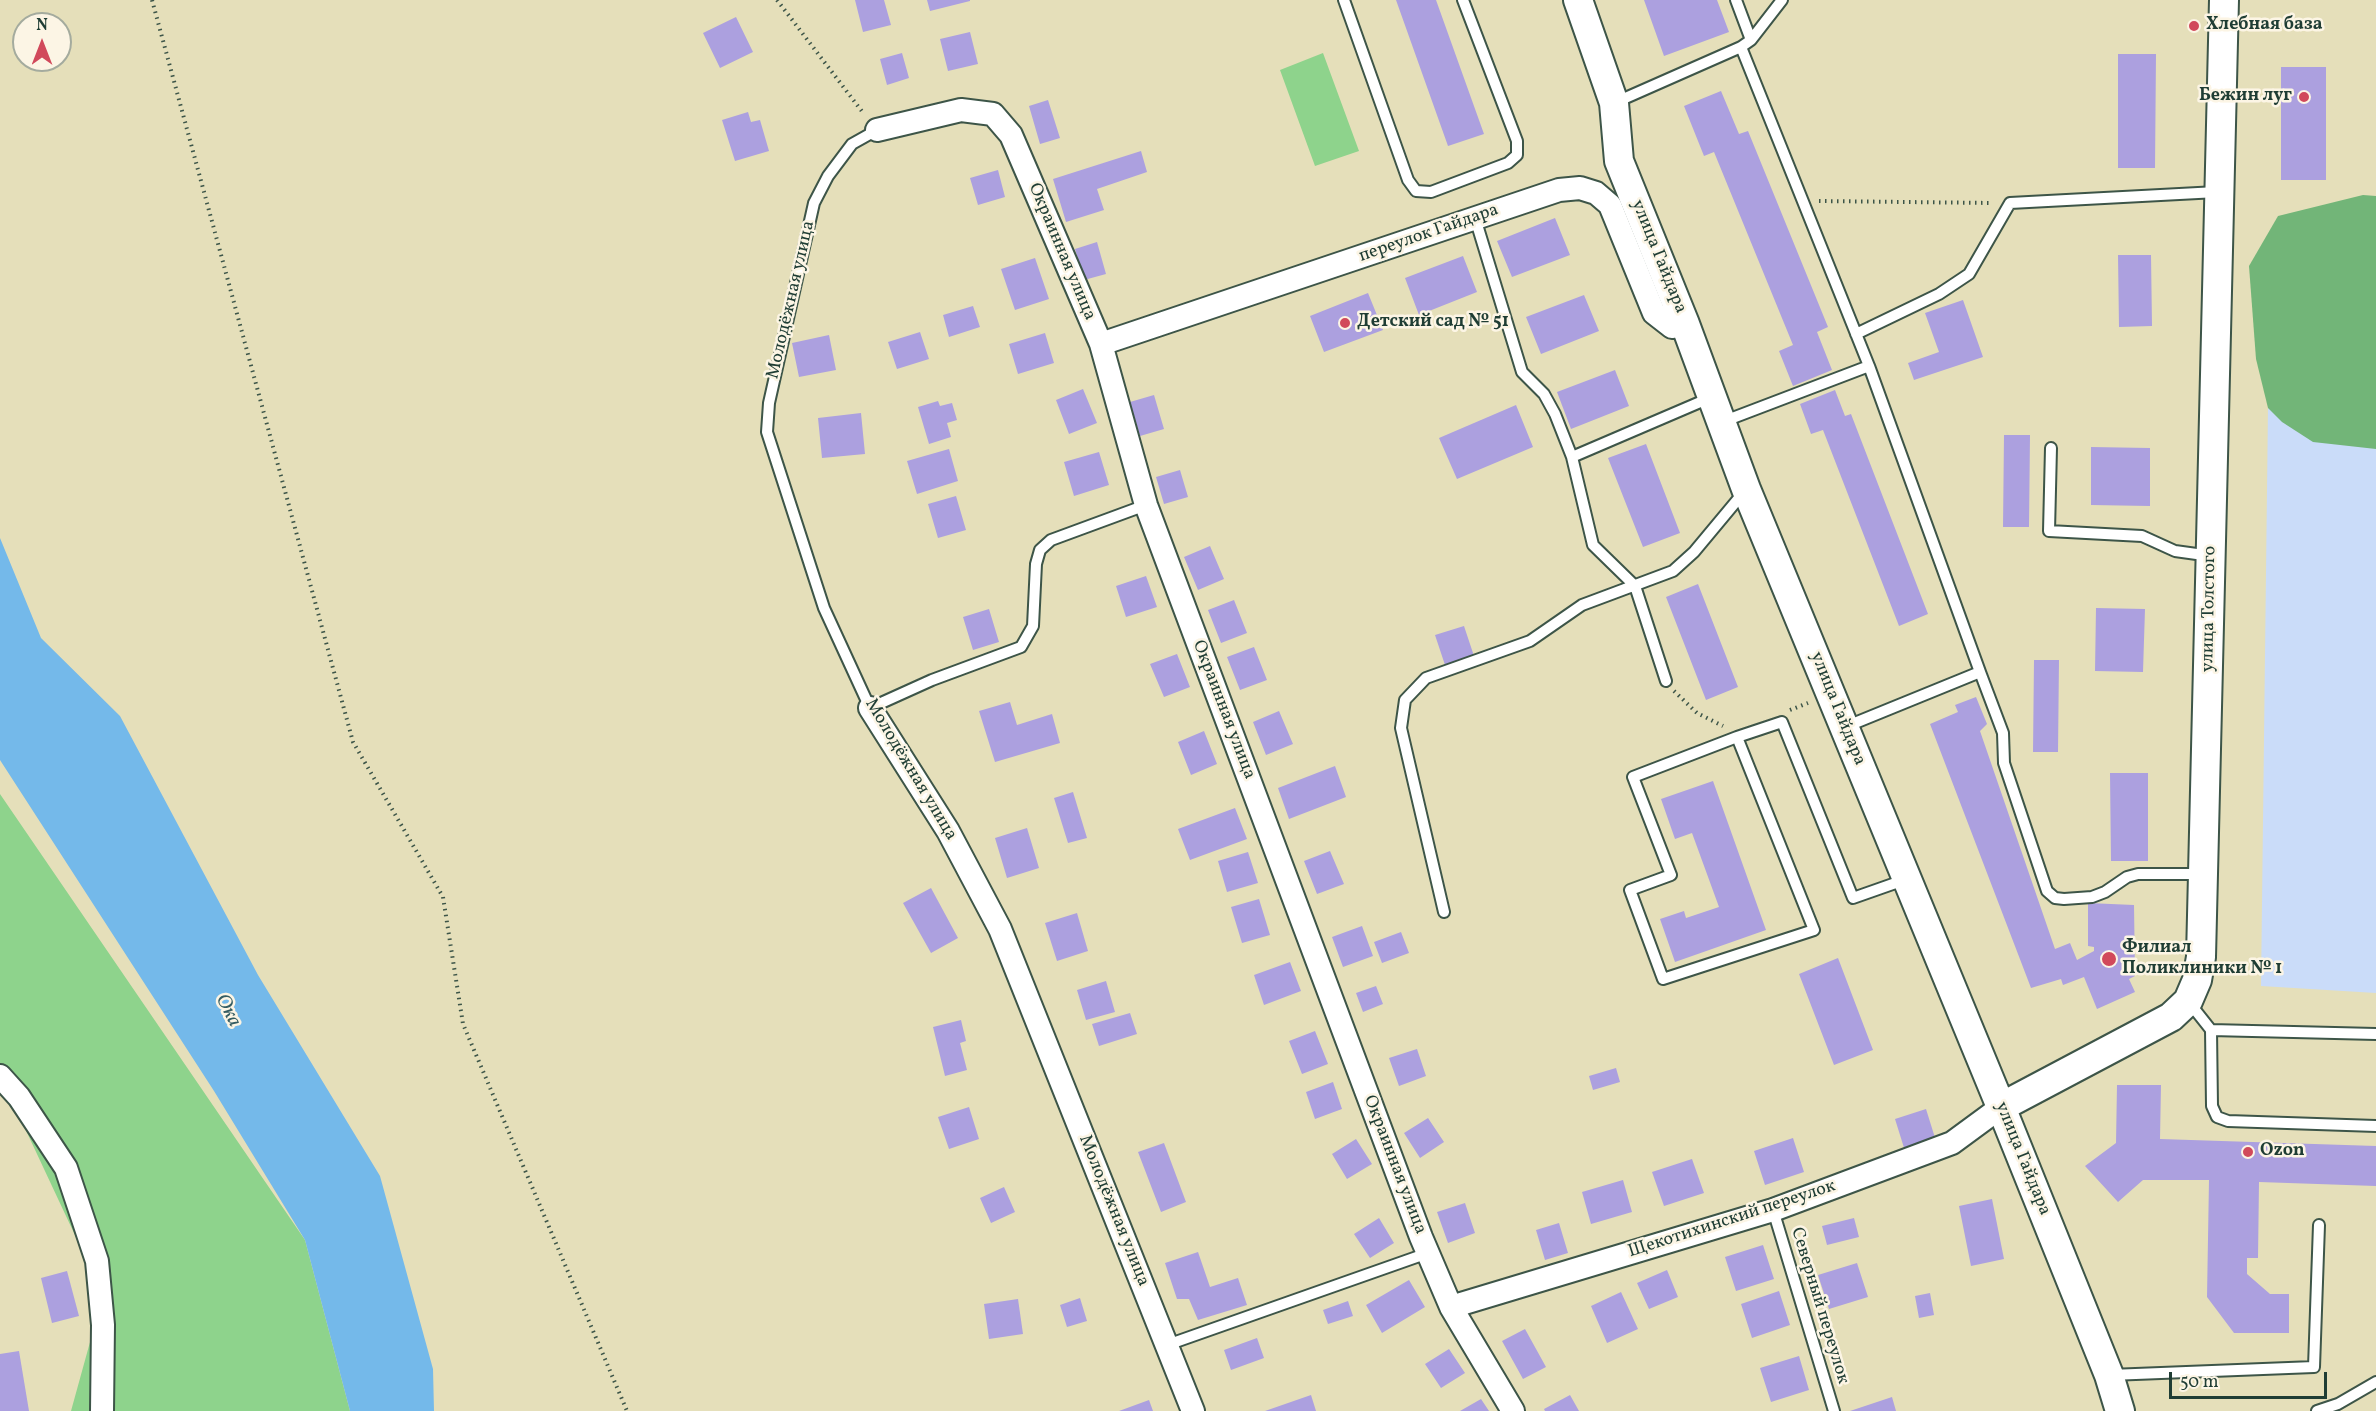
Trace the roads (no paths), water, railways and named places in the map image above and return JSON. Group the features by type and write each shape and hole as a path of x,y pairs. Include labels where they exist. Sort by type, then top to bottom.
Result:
{"street":[{"name":"улица Гайдара","path":"1578,0 1614,103 1619,161 1685,324 1746,489 2001,1107 2109,1375 2120,1411"},
{"name":"улица Толстого","path":"2188,1001 2197,980 2201,957 2224,0"},
{"name":"Окраинная улица","path":"877,130 961,110 993,114 1011,135 1101,344 1146,506 1428,1252 1451,1307 1513,1411"},
{"name":"переулок Гайдара","path":"1101,344 1559,190 1580,188 1596,194 1610,205 1654,313 1672,327 1685,324"},
{"name":"Молодёжная улица","path":"870,708 948,831 1000,929 1193,1411"},
{"path":"2001,1107 2171,1017 2188,1001"},
{"path":"0,1076 19,1097 66,1168 97,1261 103,1325 102,1411"},
{"name":"Щекотихинский переулок","path":"1451,1307 1773,1210 1952,1143 2001,1107"}],"lane":[{"path":"1344,0 1408,180 1416,191 1431,192 1508,163 1517,155 1516,141 1463,0"},
{"path":"1736,0 1751,40"},
{"path":"1614,103 1741,47 1751,40 1782,0"},
{"path":"1741,47 1857,334 2003,733 2004,763 2047,891 2055,898 2092,897 2105,892 2127,877 2138,874 2203,874"},
{"name":"Молодёжная улица","path":"870,708 824,608 767,432 769,403 814,203 828,176 852,144 877,130"},
{"path":"1857,334 1939,294 1969,274 2010,203 2220,192"},
{"path":"1475,218 1522,372 1544,394 1555,414 1572,457 1593,545 1635,586 1666,681"},
{"path":"1572,457 1717,410 1869,366"},
{"path":"2051,448 2049,531 2142,536 2175,551 2211,556"},
{"path":"1444,912 1401,728 1405,700 1426,678 1530,640 1582,605 1673,571 1694,552 1746,489"},
{"path":"870,708 932,680 1021,647 1033,626 1036,564 1040,550 1051,540 1146,506"},
{"path":"1844,727 1980,672"},
{"path":"1737,736 1814,930 1663,979 1630,890 1671,875 1633,777 1737,736 1782,722 1853,898 1907,879"},
{"path":"2188,1001 2211,1030 2212,1106 2217,1118 2228,1121 2376,1126"},
{"path":"2211,1030 2376,1034"},
{"name":"Северный переулок","path":"1773,1210 1834,1411"},
{"path":"2109,1375 2314,1367 2319,1225"},
{"path":"1167,1345 1428,1252"},
{"path":"2317,1411 2338,1404 2376,1382"}],"water":[{"name":"Ока","path":"0,538 41,638 120,716 258,975 380,1176 433,1369 434,1411 350,1411 305,1240 214,1091 0,760"}],"place":[{"name":"Хлебная база","path":"2194,26"},
{"name":"Бежин луг","path":"2304,97"},
{"name":"Детский сад № 51","path":"1345,323"},
{"name":"Филиал Поликлиники № 1","path":"2109,959"},
{"name":"Ozon","path":"2248,1152"}]}
